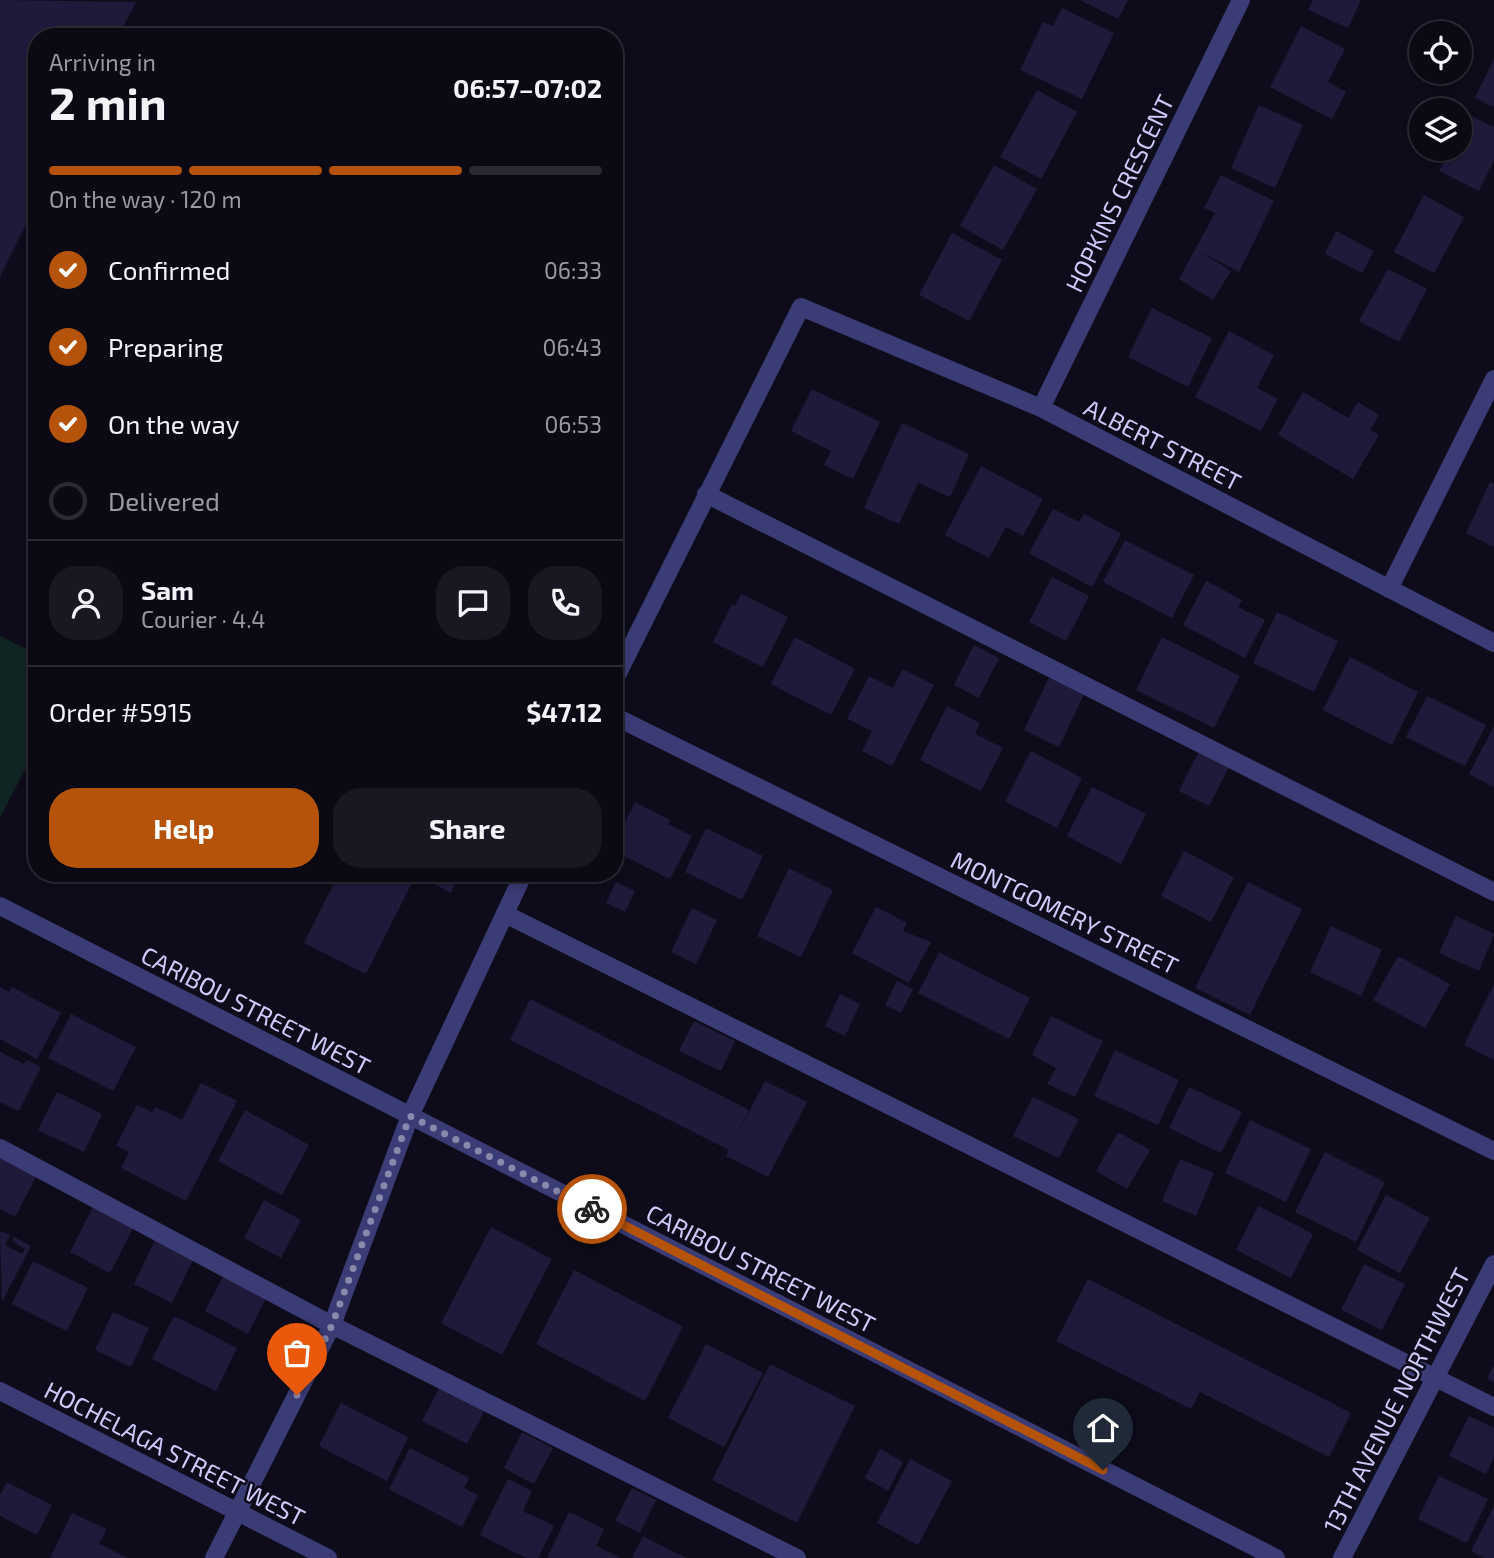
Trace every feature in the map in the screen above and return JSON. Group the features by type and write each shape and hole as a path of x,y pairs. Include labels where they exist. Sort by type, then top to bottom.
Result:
{"street":[{"name":"HOPKINS CRESCENT","path":"1041,408 1241,0"},
{"name":"ALBERT STREET","path":"706,494 800,307 1041,408 1494,643"},
{"path":"1389,589 1494,379"},
{"path":"623,663 706,494 1494,892"},
{"name":"MONTGOMERY STREET","path":"623,720 1494,1151"},
{"path":"215,1558 332,1325 410,1116 520,882"},
{"name":"CARIBOU STREET WEST","path":"0,906 1276,1558"},
{"path":"505,914 1494,1407"},
{"path":"0,1148 332,1325 797,1558"},
{"name":"13TH AVENUE NORTHWEST","path":"1342,1558 1494,1264"},
{"name":"HOCHELAGA STREET WEST","path":"0,1391 328,1558"}],"green space":[{"path":"0,636 28,650 28,764 0,818"}],"building":[{"path":"0,0 136,2 123,28 28,28 28,220 0,277"},
{"path":"1080,0 1128,0 1118,19"},
{"path":"1313,0 1361,0 1348,28 1308,10"},
{"path":"1062,8 1114,33 1082,99 1020,70 1043,22 1053,26"},
{"path":"1301,26 1345,49 1328,82 1346,92 1332,119 1270,87"},
{"path":"1494,59 1494,107 1475,98"},
{"path":"1037,90 1077,112 1041,179 1000,157"},
{"path":"1259,105 1303,125 1275,188 1231,168"},
{"path":"1472,116 1494,127 1494,160 1479,191 1439,171 1444,161 1472,161"},
{"path":"994,165 1037,189 1003,250 960,226"},
{"path":"1221,175 1274,201 1239,272 1201,252 1231,271 1213,300 1179,279 1215,213 1204,208"},
{"path":"1424,195 1464,217 1434,273 1394,252"},
{"path":"1336,231 1374,251 1362,273 1325,254"},
{"path":"952,233 1002,260 969,321 919,295"},
{"path":"1388,269 1427,289 1399,342 1359,321"},
{"path":"1152,308 1212,338 1188,387 1128,357"},
{"path":"1229,331 1274,355 1257,388 1278,399 1261,431 1195,397"},
{"path":"812,389 880,422 853,479 824,465 831,451 791,431"},
{"path":"1303,392 1348,418 1358,402 1379,415 1370,430 1379,435 1353,479 1278,435"},
{"path":"902,423 969,454 950,497 918,483 899,524 864,508"},
{"path":"981,466 1043,499 1023,536 1006,527 989,558 945,535"},
{"path":"1490,482 1494,484 1494,547 1466,533"},
{"path":"1053,509 1079,522 1084,514 1121,534 1092,587 1029,553"},
{"path":"1125,540 1194,575 1172,618 1103,582"},
{"path":"1052,577 1089,596 1066,641 1029,622"},
{"path":"1206,581 1242,600 1238,607 1265,620 1245,658 1183,625"},
{"path":"741,594 788,617 763,667 713,642 732,604 735,606"},
{"path":"1277,612 1338,641 1314,692 1253,663"},
{"path":"795,637 855,669 831,715 771,684"},
{"path":"1162,637 1240,676 1214,728 1136,690"},
{"path":"974,645 999,658 979,698 954,685"},
{"path":"1350,657 1418,692 1392,745 1323,710"},
{"path":"903,669 934,685 892,766 862,751 872,731 847,719 869,676 893,688"},
{"path":"1050,675 1085,692 1059,747 1024,730"},
{"path":"1427,696 1486,725 1465,766 1406,737"},
{"path":"947,706 980,723 975,734 1003,748 981,791 920,760"},
{"path":"1494,726 1494,787 1469,774"},
{"path":"1031,751 1082,778 1057,828 1005,801"},
{"path":"1199,751 1229,767 1209,806 1179,791"},
{"path":"1092,787 1146,814 1121,864 1067,836"},
{"path":"635,802 670,820 668,824 692,836 670,879 623,856 623,827"},
{"path":"706,828 763,856 742,900 685,872"},
{"path":"1184,851 1234,877 1211,922 1161,896"},
{"path":"789,868 833,890 801,957 757,936"},
{"path":"334,882 412,882 366,974 304,943"},
{"path":"430,882 456,882 451,893"},
{"path":"616,882 635,891 625,912 606,903"},
{"path":"1248,882 1302,909 1250,1015 1195,988"},
{"path":"876,907 907,923 903,931 931,942 909,983 852,953"},
{"path":"692,908 717,920 696,964 671,952"},
{"path":"1456,916 1494,934 1479,971 1439,953"},
{"path":"1331,926 1382,950 1361,996 1310,972"},
{"path":"939,952 1030,998 1009,1039 918,993"},
{"path":"1398,956 1450,984 1425,1028 1373,1000"},
{"path":"897,981 913,989 901,1013 885,1005"},
{"path":"1494,984 1494,1060 1464,1045"},
{"path":"0,987 9,992 12,987 61,1013 37,1059 0,1039"},
{"path":"840,994 860,1004 845,1036 825,1026"},
{"path":"530,999 749,1110 734,1141 765,1081 807,1102 768,1177 726,1156 729,1150 510,1040"},
{"path":"71,1014 136,1047 113,1091 48,1058"},
{"path":"1051,1016 1103,1041 1075,1097 1047,1084 1056,1068 1032,1055"},
{"path":"694,1021 735,1041 721,1071 679,1051"},
{"path":"1115,1050 1179,1080 1158,1125 1094,1096"},
{"path":"0,1052 24,1064 27,1060 41,1067 19,1111 0,1102"},
{"path":"201,1083 237,1101 186,1201 121,1168 129,1152 116,1146 137,1105 152,1112 155,1107 182,1120"},
{"path":"1189,1087 1242,1112 1221,1153 1169,1128"},
{"path":"57,1092 102,1114 84,1152 38,1130"},
{"path":"1033,1097 1079,1119 1059,1158 1013,1136"},
{"path":"245,1110 309,1145 282,1195 218,1161"},
{"path":"1250,1120 1311,1149 1286,1202 1225,1173"},
{"path":"1118,1132 1150,1150 1127,1189 1096,1171"},
{"path":"1325,1152 1385,1182 1356,1242 1295,1212"},
{"path":"0,1158 36,1177 15,1217 0,1209"},
{"path":"1180,1159 1214,1173 1196,1216 1162,1201"},
{"path":"1386,1195 1430,1218 1400,1273 1357,1250"},
{"path":"264,1200 301,1220 281,1258 244,1238"},
{"path":"1258,1206 1313,1234 1291,1278 1236,1250"},
{"path":"93,1207 133,1228 110,1273 70,1252"},
{"path":"491,1227 552,1259 502,1355 441,1323"},
{"path":"0,1231 10,1235 5,1245 22,1254 25,1249 12,1241 14,1237 31,1246 2,1302"},
{"path":"155,1240 194,1258 172,1303 134,1284"},
{"path":"33,1261 88,1288 67,1331 12,1304"},
{"path":"1364,1264 1405,1284 1382,1330 1341,1310"},
{"path":"574,1270 683,1327 645,1401 536,1344"},
{"path":"224,1274 267,1296 248,1334 205,1311"},
{"path":"1088,1279 1351,1413 1329,1457 1200,1392 1191,1409 1056,1341"},
{"path":"113,1312 149,1328 131,1367 95,1350"},
{"path":"174,1316 237,1348 216,1391 152,1359"},
{"path":"706,1344 763,1373 724,1447 668,1418"},
{"path":"770,1364 855,1406 797,1523 712,1480"},
{"path":"1494,1365 1494,1382 1487,1378"},
{"path":"442,1383 487,1406 467,1444 422,1421"},
{"path":"341,1403 408,1437 387,1481 319,1446"},
{"path":"1469,1416 1494,1428 1494,1457 1486,1474 1449,1456"},
{"path":"522,1432 553,1448 534,1484 504,1468"},
{"path":"410,1448 469,1478 464,1488 478,1495 462,1527 389,1489"},
{"path":"880,1449 903,1462 888,1491 865,1478"},
{"path":"910,1459 952,1481 918,1545 877,1523"},
{"path":"1439,1476 1488,1499 1467,1543 1418,1519"},
{"path":"508,1479 532,1491 523,1511 554,1526 538,1558 526,1558 480,1535"},
{"path":"7,1482 52,1505 37,1535 0,1516 0,1495"},
{"path":"632,1488 656,1500 640,1533 615,1521"},
{"path":"1494,1506 1494,1558 1484,1558 1471,1551"},
{"path":"569,1512 604,1529 596,1546 621,1558 547,1558"},
{"path":"72,1513 107,1529 99,1544 128,1558 50,1558"},
{"path":"643,1536 686,1558 632,1558"}],"way so far":[{"path":"297,1395 332,1325 410,1116 592,1209"}],"route":[{"path":"592,1209 1103,1470"}]}
